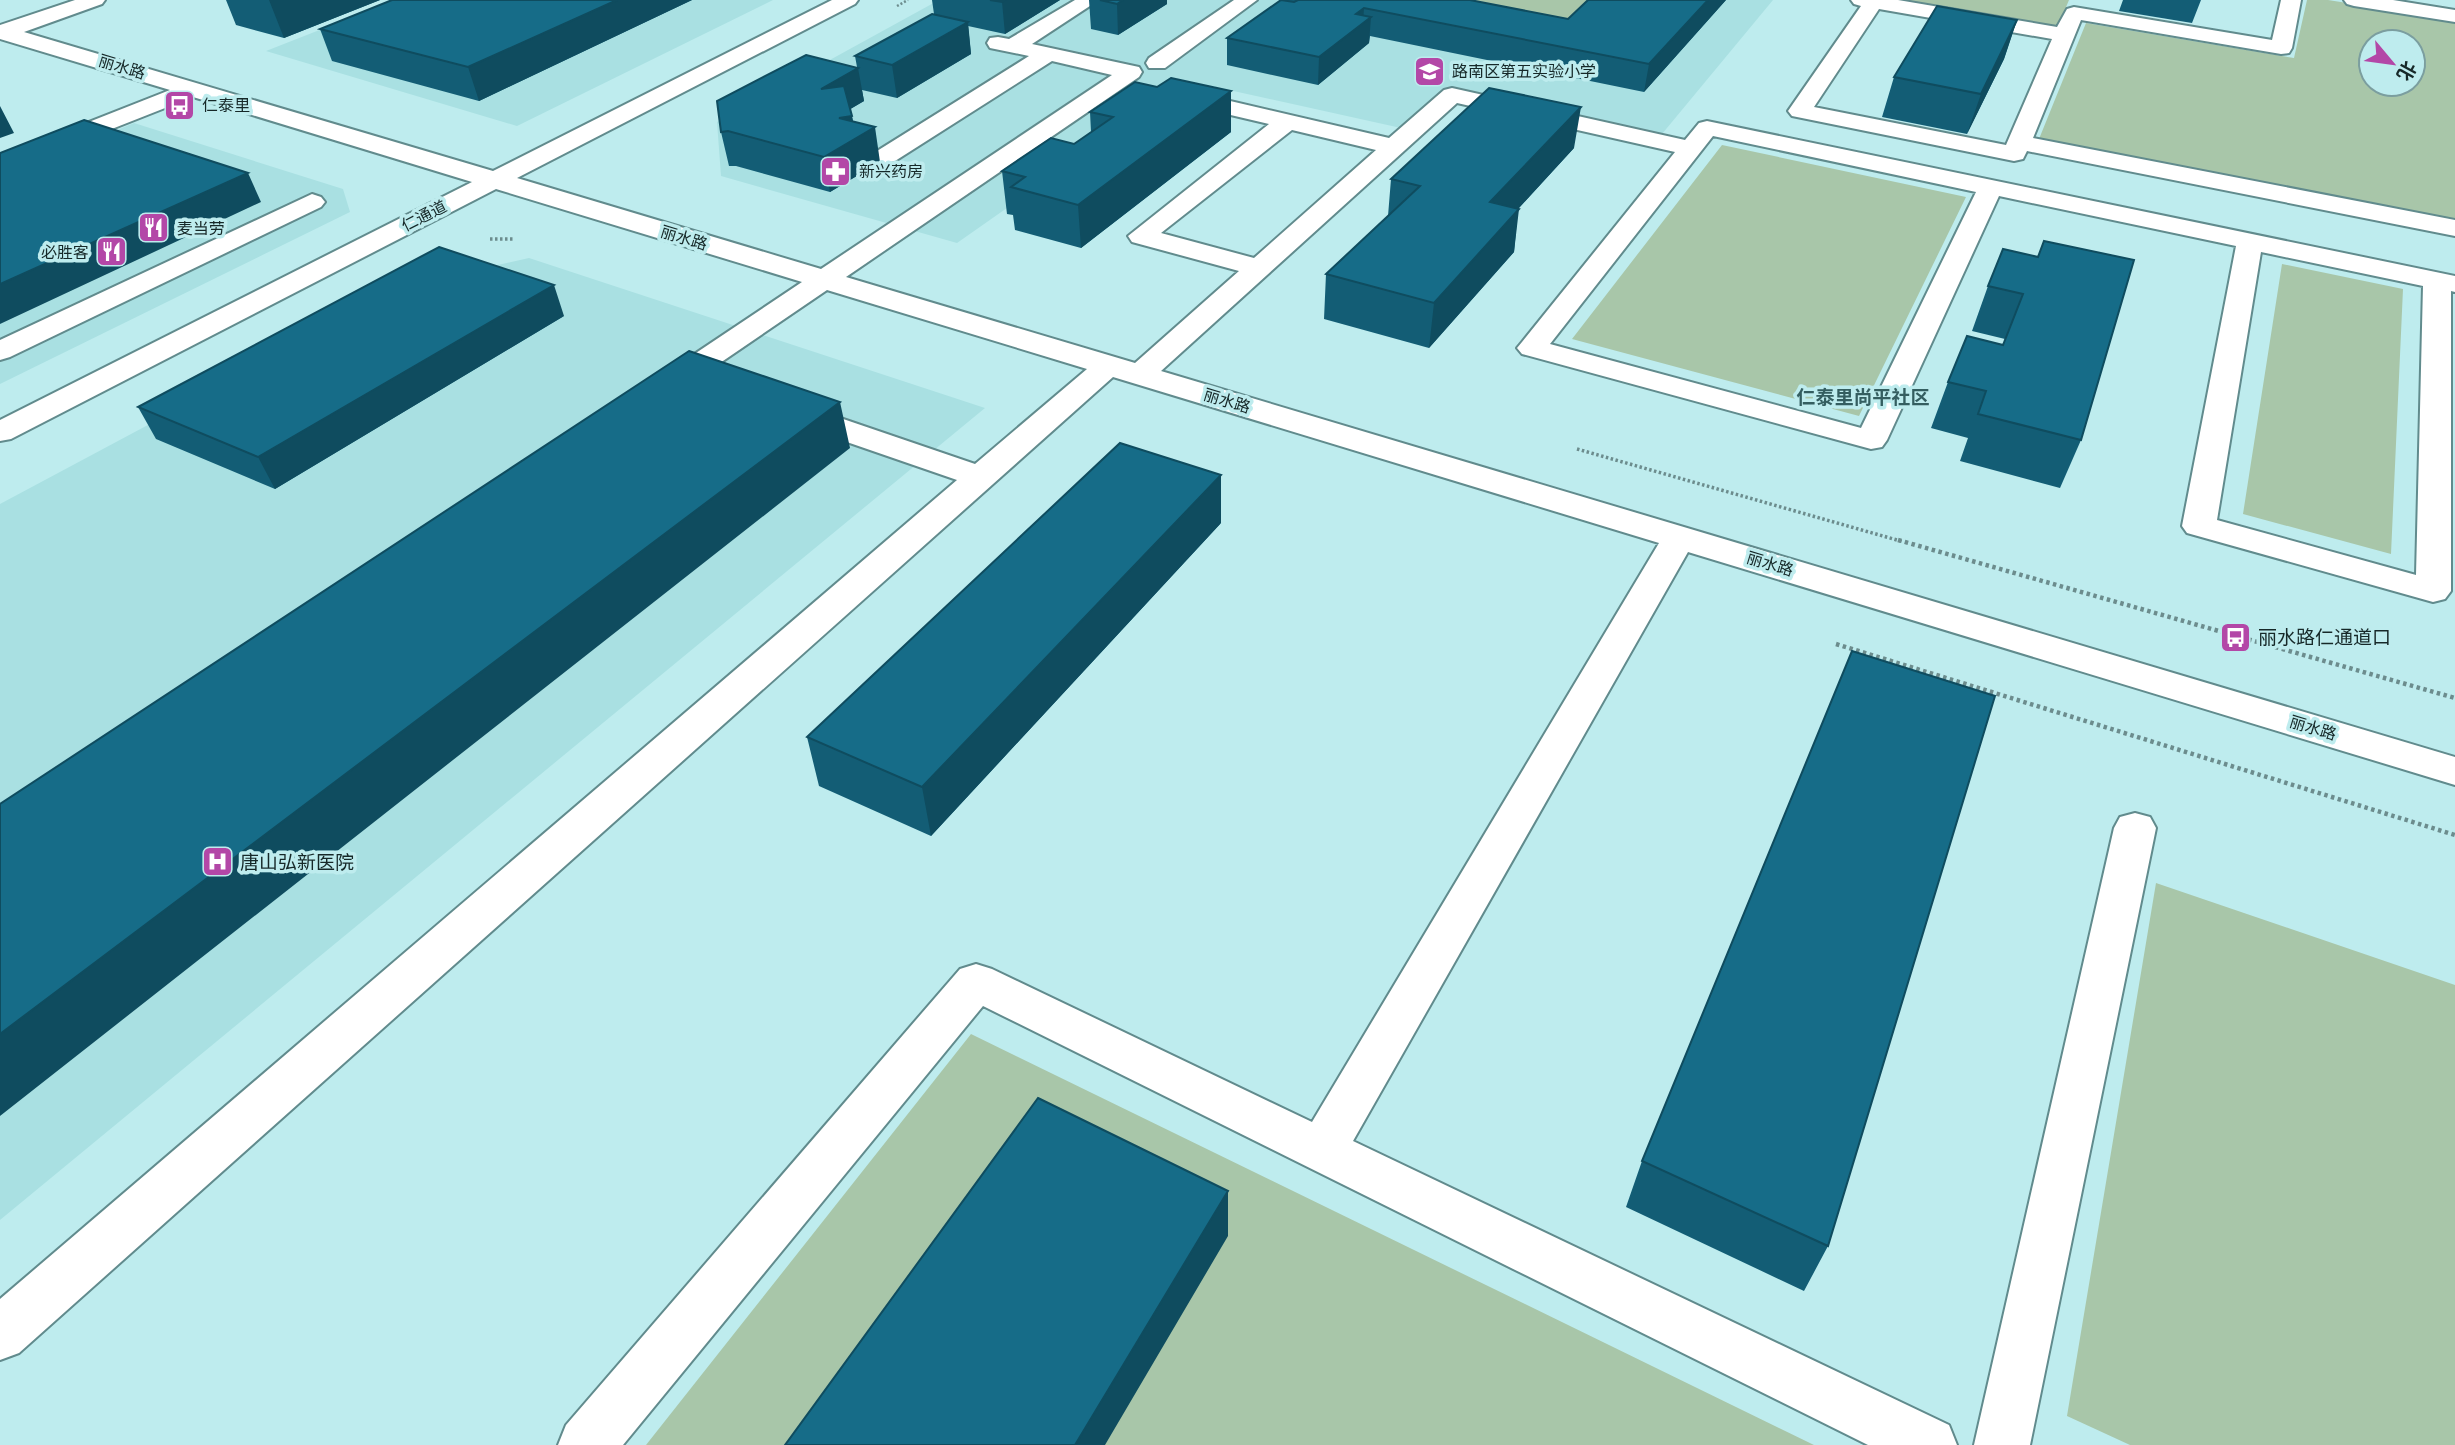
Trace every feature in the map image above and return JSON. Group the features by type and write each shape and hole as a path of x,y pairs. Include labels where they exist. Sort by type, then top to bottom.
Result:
{"street":[{"path":"1,32 95,0"},
{"name":"仁通道","path":"0,432 848,0"},
{"path":"637,405 1131,72 1006,44 1089,0"},
{"path":"1157,63 1247,0"},
{"path":"2065,35 1870,1 1800,111 2014,154 2019,142 2065,35 2077,7 2281,48 2291,0"},
{"path":"2354,0 2455,16"},
{"name":"丽水路","path":"1,32 2455,771"},
{"path":"886,156 1048,54"},
{"path":"0,166 192,89"},
{"path":"0,1334 981,477 1259,268 1452,96 1690,148"},
{"path":"1196,100 1395,147"},
{"path":"1259,268 1142,236 1288,121"},
{"path":"1991,187 1871,440 1532,348 1707,128 1991,187 2250,241 2446,282 2433,591 2199,527 2250,241"},
{"path":"2019,142 2455,228"},
{"path":"0,351 312,202"},
{"path":"683,374 722,388"},
{"path":"774,405 981,477"},
{"path":"1322,1150 1679,537"},
{"path":"2002,1445 2135,828"},
{"path":"586,1445 976,982 1929,1445"}],"path":[{"path":"896,6 908,0"},
{"path":"482,239 518,239"},
{"path":"1571,447 2455,698"},
{"path":"1834,643 2455,835"}],"shaded area":[{"path":"396,0 773,0 517,126 266,51"},
{"path":"939,0 1773,0 1662,134 1446,88 1401,128 1188,81 957,243 721,176 717,122"},
{"path":"134,123 343,189 350,212 0,384 0,178"},
{"name":"唐山弘新医院","path":"529,258 985,408 0,1220 0,504 412,284"}],"green space":[{"path":"1443,0 1594,0 1561,40"},
{"path":"1892,0 2069,0 2056,31"},
{"path":"2307,0 2328,0 2455,20 2455,221 2039,139 2086,23 2294,58"},
{"path":"1722,145 1966,197 1859,416 1572,339"},
{"path":"2282,264 2403,289 2391,554 2243,514"},
{"path":"2156,883 2455,985 2455,1445 2130,1445 2067,1416"},
{"path":"971,1034 1814,1445 646,1445"}],"building":[{"path":"392,0 617,0 468,67 320,29"},
{"path":"1100,0 1123,0 1117,4"},
{"path":"1281,0 1470,0 1568,19 1588,0 1708,0 1649,64 1364,8 1356,14 1371,17 1319,57 1227,38"},
{"path":"1937,6 2017,20 1981,94 1894,77"},
{"path":"932,14 968,22 892,65 855,56"},
{"path":"806,55 858,68 821,89 844,86 852,116 839,118 875,127 824,157 728,131 721,132 717,101"},
{"path":"1171,78 1231,91 1078,205 1011,187 1025,177 1002,171 1051,138 1074,144 1113,117 1090,112 1135,82 1157,87"},
{"path":"1489,88 1581,107 1490,202 1519,209 1434,303 1326,274 1420,186 1391,179"},
{"path":"84,120 248,173 0,284 0,153"},
{"path":"2044,241 2134,260 2081,440 1978,414 1986,391 1948,382 1967,336 2003,345 2023,294 1988,286 2003,249 2038,257"},
{"path":"439,247 554,285 258,457 138,407"},
{"path":"689,351 840,402 0,1034 0,804"},
{"path":"1120,443 1221,475 922,787 807,737"},
{"path":"1852,651 1995,696 1828,1246 1642,1161"},
{"path":"1038,1098 1228,1191 1075,1445 785,1445"}],"place":[{"name":"路南区第五实验小学","path":"1429,71"},
{"name":"仁泰里","path":"179,105"},
{"name":"新兴药房","path":"836,171"},
{"name":"麦当劳","path":"154,228"},
{"name":"必胜客","path":"112,252"},
{"name":"丽水路仁通道口","path":"2235,637"},
{"name":"唐山弘新医院","path":"217,862"}],"district":[{"name":"仁泰里尚平社区","path":"1863,397"}]}
